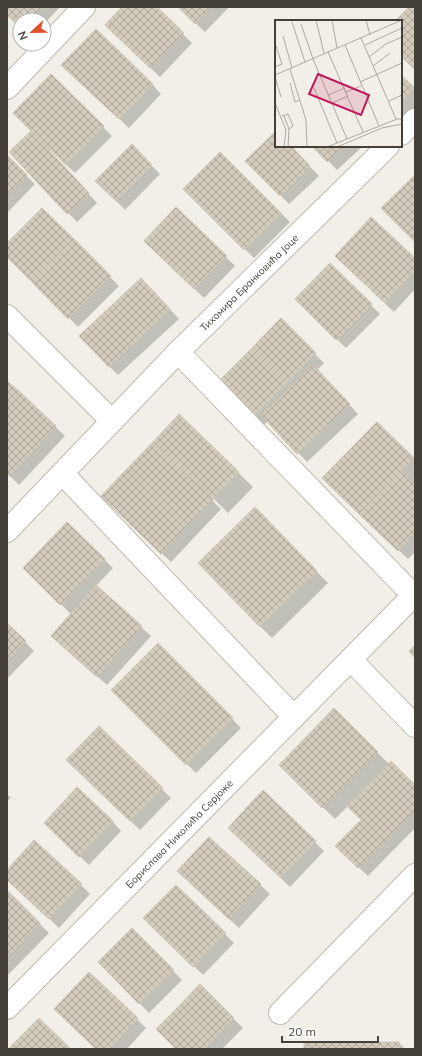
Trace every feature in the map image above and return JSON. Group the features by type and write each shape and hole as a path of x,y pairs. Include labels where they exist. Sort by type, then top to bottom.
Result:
{"street":[{"path":"7,88 84,7"},
{"path":"402,133 415,120"},
{"name":"Тихомира Бранковића Јоце","path":"7,531 178,352 387,147"},
{"path":"7,316 112,421"},
{"path":"178,352 414,595"},
{"path":"63,474 294,717"},
{"name":"Борислава Николића Серјоже","path":"7,1008 352,660 414,595"},
{"path":"352,660 415,726"},
{"path":"280,1013 415,875"}],"building":[{"path":"7,7 42,7 37,12 12,12 12,20 7,15"},
{"path":"122,7 157,7 184,33 150,68 105,25"},
{"path":"178,7 211,7 195,24"},
{"path":"409,7 415,7 415,70 402,57 402,20 396,20"},
{"path":"96,29 153,84 119,119 61,65"},
{"path":"51,74 104,126 66,165 13,113"},
{"path":"402,76 415,88 402,102"},
{"path":"31,131 89,193 67,214 9,152"},
{"path":"275,132 275,147 292,147 310,166 280,196 245,161"},
{"path":"132,144 152,165 116,201 95,181"},
{"path":"313,147 343,147 327,162"},
{"path":"220,152 281,213 244,250 183,189"},
{"path":"7,155 27,175 7,195"},
{"path":"415,175 415,242 381,208"},
{"path":"176,207 227,256 194,289 144,241"},
{"path":"42,208 74,239 31,281 7,257 7,243"},
{"path":"371,217 415,258 415,270 385,303 335,256"},
{"path":"74,239 111,276 68,319 31,281"},
{"path":"330,263 372,304 336,340 295,299"},
{"path":"141,278 170,309 109,367 79,336"},
{"path":"281,318 316,353 287,383 252,348"},
{"path":"252,348 287,383 251,419 216,384"},
{"path":"313,365 350,404 297,454 261,415"},
{"path":"7,381 20,392 7,406"},
{"path":"20,392 56,426 10,476 7,474 7,406"},
{"path":"179,414 239,472 213,499 153,442"},
{"path":"377,422 414,458 359,514 322,478"},
{"path":"153,442 213,499 187,526 127,469"},
{"path":"127,469 187,526 161,554 101,496"},
{"path":"401,471 415,485 415,533 398,551 359,514"},
{"path":"255,507 317,571 260,627 198,563"},
{"path":"67,522 105,559 60,605 23,568"},
{"path":"96,585 142,626 97,677 51,636"},
{"path":"7,623 26,641 7,661"},
{"path":"158,643 196,681 149,728 111,690"},
{"path":"415,645 415,658 409,651"},
{"path":"196,681 233,718 186,765 149,728"},
{"path":"334,708 378,752 322,808 279,765"},
{"path":"99,726 163,788 130,821 66,760"},
{"path":"391,761 415,785 415,810 384,842 347,806"},
{"path":"77,787 113,821 79,857 44,823"},
{"path":"263,790 316,841 281,878 228,828"},
{"path":"361,820 384,842 358,868 335,846"},
{"path":"209,837 261,884 229,919 177,871"},
{"path":"34,840 82,884 49,919 7,880 7,870"},
{"path":"176,885 226,933 193,967 143,918"},
{"path":"7,890 40,923 7,957"},
{"path":"132,928 174,970 139,1004 98,962"},
{"path":"89,972 138,1018 109,1049 96,1049 54,1009"},
{"path":"200,984 234,1018 213,1040 179,1006"},
{"path":"179,1006 213,1040 204,1049 176,1049 156,1029"},
{"path":"39,1018 71,1049 8,1049"},
{"path":"399,1042 399,1049 304,1049 304,1043"}]}
